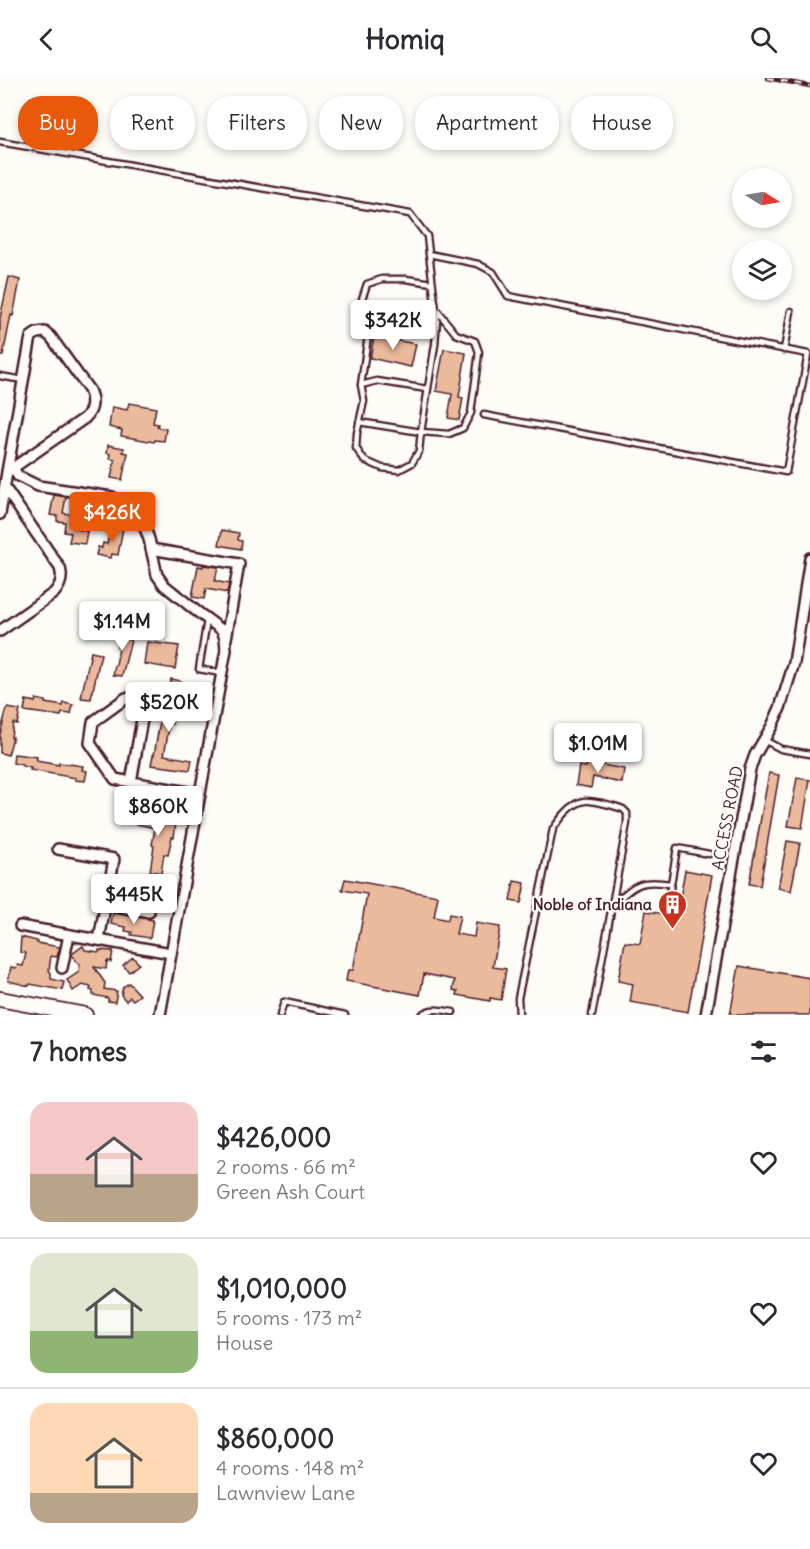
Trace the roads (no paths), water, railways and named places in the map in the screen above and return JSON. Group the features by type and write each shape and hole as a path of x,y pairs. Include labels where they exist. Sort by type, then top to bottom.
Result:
{"street":[{"path":"0,514 6,478 30,339 37,333 47,333 89,390 92,396 92,407 88,415 6,478"},
{"path":"6,478 18,476 38,486 112,497 128,508 143,523 157,575 164,585 222,630 225,638 226,650 160,1015"},
{"path":"0,631 54,593 62,579 60,568 6,478"},
{"path":"151,549 239,564 225,644"},
{"name":"ACCESS ROAD","path":"706,1015 750,769 755,754 780,708 794,663 810,561"},
{"path":"131,782 144,708 126,698 93,722 90,743 115,779 131,782 199,794"},
{"path":"58,849 114,858 99,940"},
{"path":"105,904 149,912"},
{"path":"20,926 171,952"},
{"path":"62,968 69,935"},
{"path":"0,999 85,1015"}],"lane":[{"path":"0,142 410,214 427,236 436,329 419,451 412,463 399,470 382,468 364,460 356,448 364,401 361,385 370,321"},
{"path":"429,254 478,264 493,272 508,296 808,354 786,472 484,415"},
{"path":"432,283 406,279 382,279 367,284 360,314 364,320 436,329"},
{"path":"359,422 449,434 463,428 471,413 479,352 475,341 456,334 435,308"},
{"path":"784,350 791,311"},
{"path":"0,376 23,380"},
{"path":"361,385 377,381 427,389"},
{"path":"207,620 200,669 221,673"},
{"path":"764,740 781,749 810,754"},
{"path":"519,1015 518,998 552,829 570,809 586,801 616,806 627,813 592,1015"},
{"path":"666,908 677,848 709,854"},
{"path":"612,905 643,882 656,881 671,884"},
{"path":"280,1015 284,1002 345,1015"},
{"path":"422,1015 427,1010 437,1009 453,1012"}],"railway":[{"path":"767,78 810,86"}],"place":[{"name":"Noble of Indiana","path":"673,930"}]}
